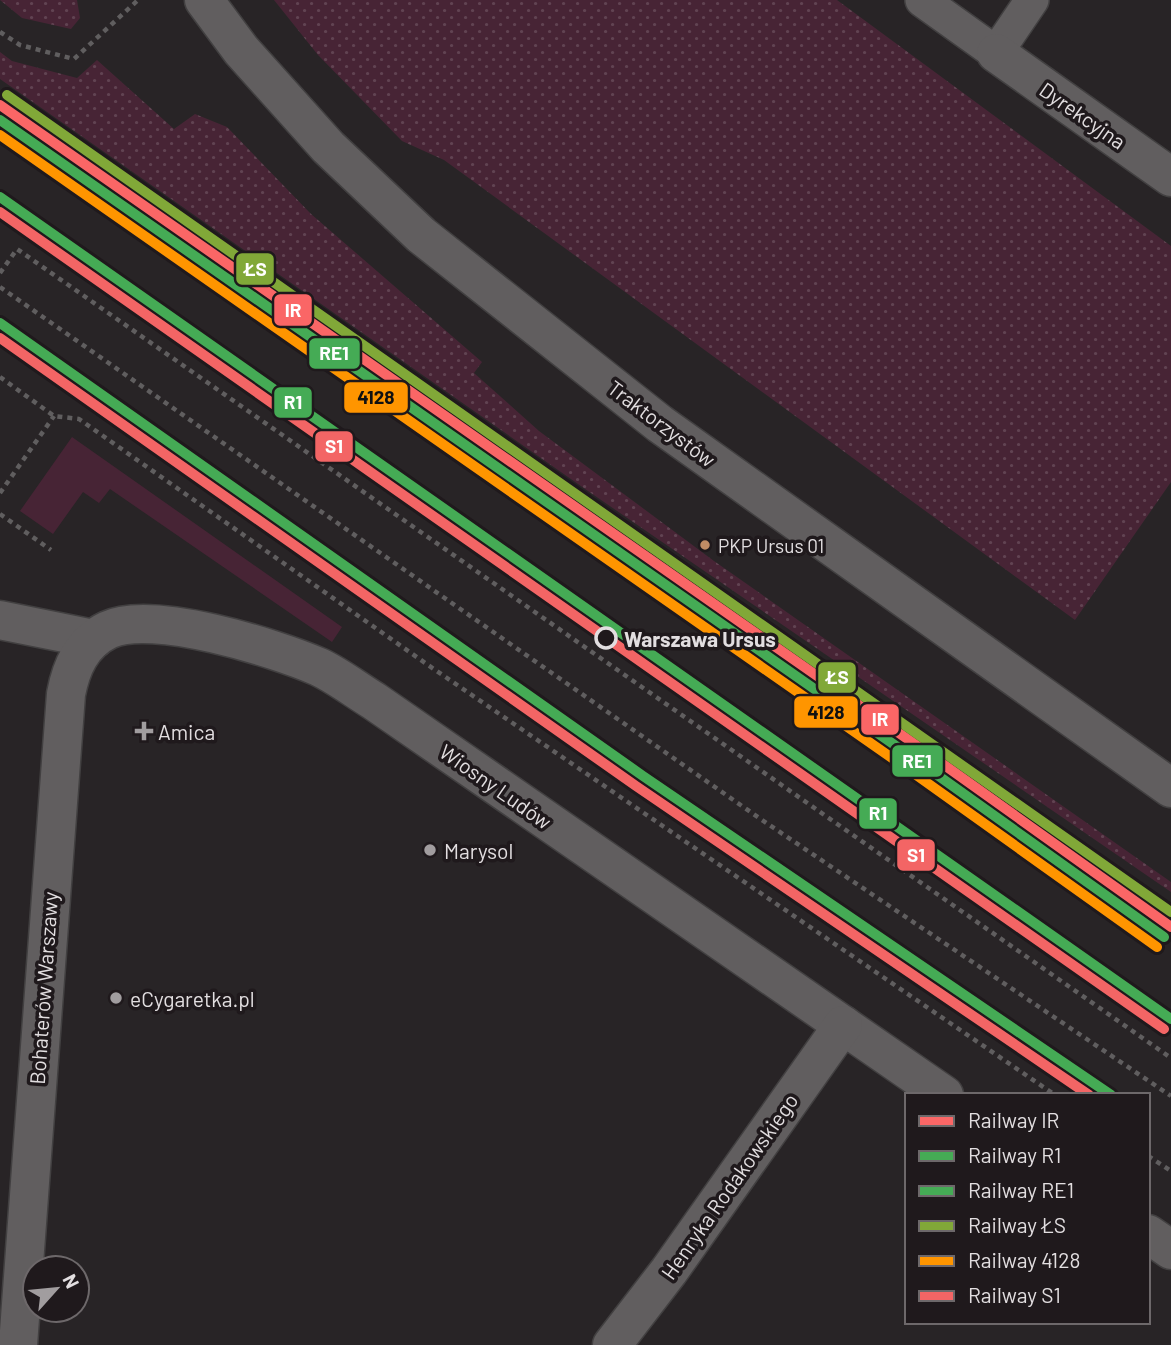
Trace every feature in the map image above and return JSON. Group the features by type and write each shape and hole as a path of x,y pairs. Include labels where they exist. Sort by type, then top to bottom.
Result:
{"street":[{"name":"Traktorzystów","path":"204,0 241,50 328,147 421,234 660,424 1171,788"},
{"name":"Dyrekcyjna","path":"996,52 1171,177"},
{"path":"0,620 94,639"},
{"name":"Wiosny Ludów","path":"94,639 120,626 144,622 174,625 214,633 320,668 385,709 941,1093"},
{"name":"Bohaterów Warszawy","path":"18,1345 66,694 71,670 94,639"},
{"name":"Henryka Rodakowskiego","path":"612,1345 669,1272 843,1025"},
{"path":"1150,1235 1171,1250"}],"lane":[{"path":"922,0 996,52 1032,0"}],"path":[{"path":"0,32 20,45 74,59 138,0"},
{"path":"0,274 17,249 1171,1058"},
{"path":"0,257 8,262"},
{"path":"0,287 762,820 1171,1096"},
{"path":"0,377 54,415 79,419 493,710 1052,1093"},
{"path":"0,493 54,415"},
{"path":"0,514 51,550"},
{"path":"1150,1157 1171,1171"}],"shaded area":[{"path":"0,0 77,0 80,18 71,29 22,18"},
{"path":"274,0 837,0 1171,246 1171,482 1075,620 444,160 402,141 318,55"},
{"path":"0,52 12,61 77,78 97,60 174,129 195,114 227,127 311,214 482,362 474,373 539,431 714,561 1171,882 1171,892 588,491 0,79"},
{"path":"72,437 342,627 332,642 110,489 99,503 83,492 53,534 20,511"}],"rail line":[{"name":"ŁS","path":"7,95 1171,912"},
{"name":"IR","path":"0,105 926,752 1171,927"},
{"name":"RE1","path":"0,120 919,762 1164,937"},
{"name":"4128","path":"0,135 912,772 1157,947"},
{"name":"R1","path":"0,197 1171,1019"},
{"name":"S1","path":"0,212 1164,1029"},
{"name":"R1","path":"0,323 643,776 1108,1093"},
{"name":"S1","path":"0,338 636,786 1086,1093"}],"place":[{"name":"PKP Ursus 01","path":"705,545"},
{"name":"Warszawa Ursus","path":"606,638"},
{"name":"Amica","path":"144,731"},
{"name":"Marysol","path":"430,850"},
{"name":"eCygaretka.pl","path":"116,998"}]}
